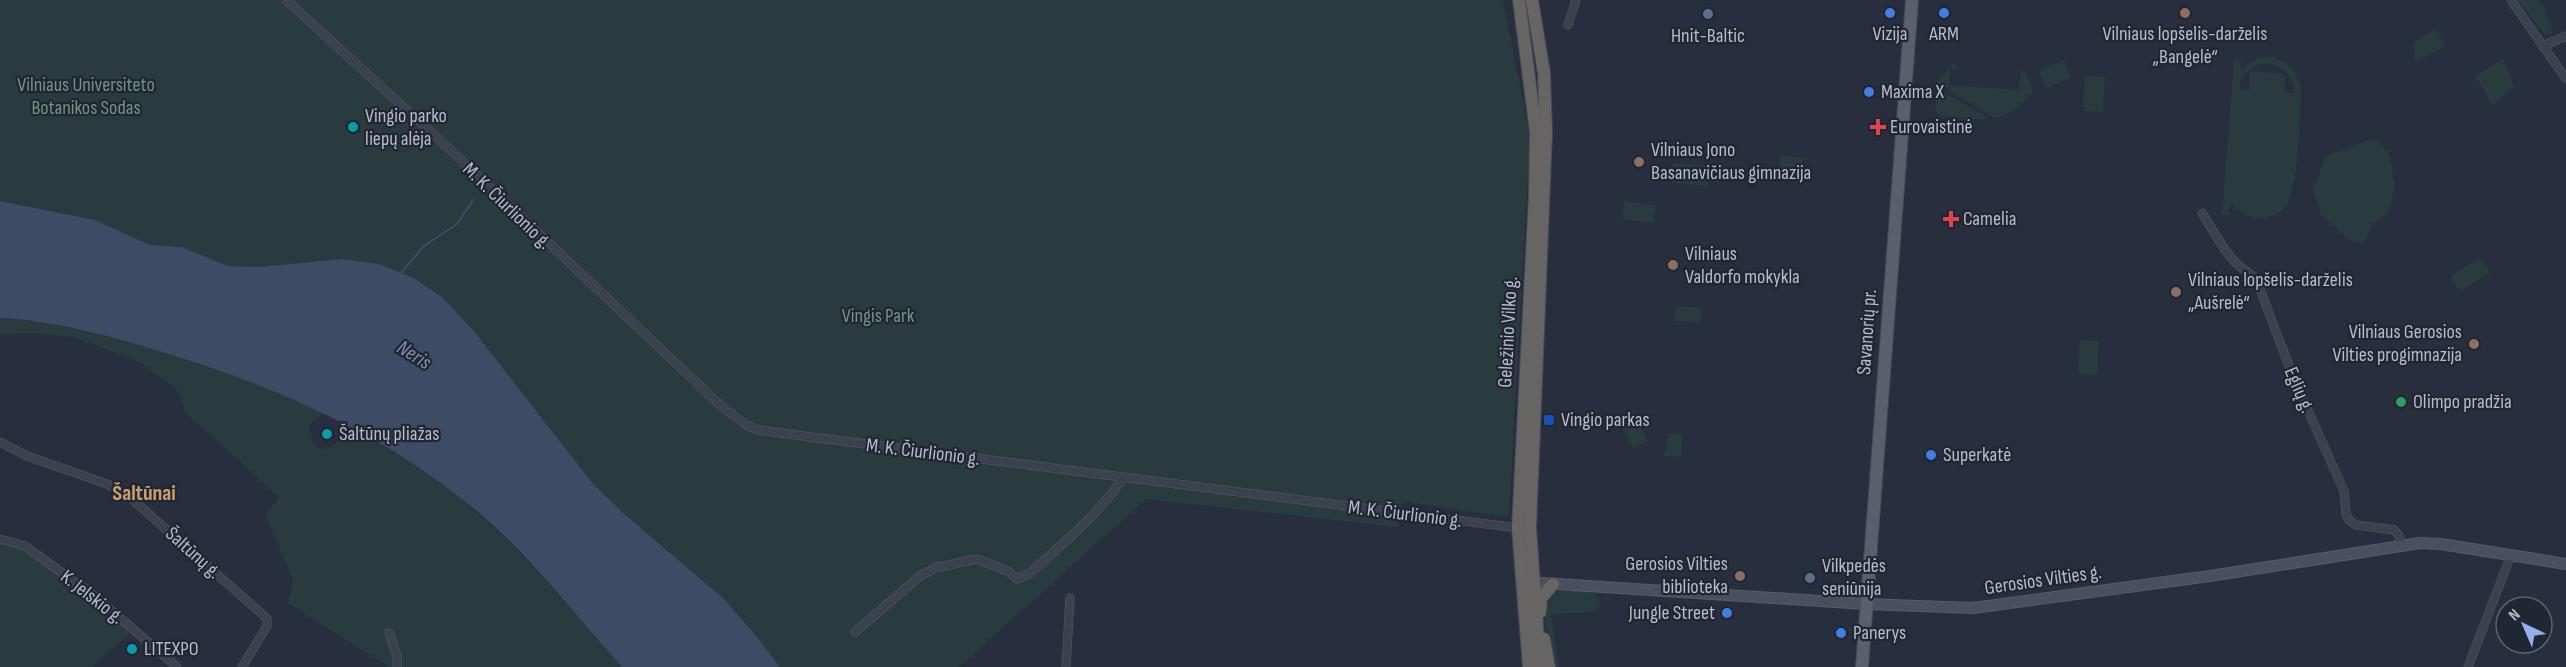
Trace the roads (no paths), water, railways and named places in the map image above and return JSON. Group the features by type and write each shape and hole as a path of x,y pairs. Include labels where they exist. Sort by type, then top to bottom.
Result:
{"highway":[{"name":"Geležinio Vilko g.","path":"1519,0 1526,39 1536,132 1535,195 1514,528 1527,582 1539,665"},
{"name":"Geležinio Vilko g.","path":"1527,582 1546,134 1544,73 1532,0"},
{"path":"1539,0 1544,73"},
{"path":"1539,665 1541,598 1553,584"}],"main road":[{"name":"Savanorių pr.","path":"1862,667 1912,0"},
{"name":"Gerosios Vilties g.","path":"1527,582 1866,604 1973,608 2432,543 2566,564"}],"street":[{"name":"M. K. Čiurlionio g.","path":"286,0 444,144 703,389 745,424 757,430 779,435 1514,528"},
{"path":"1568,25 1576,0"},
{"path":"2511,0 2566,79"},
{"path":"2543,46 2566,36"},
{"name":"Eglių g.","path":"2202,213 2225,250 2236,263 2256,279 2296,384 2344,491 2346,514 2349,520 2356,525 2394,530 2399,536 2401,546"},
{"name":"Šaltūnų g.","path":"0,442 27,456 107,484 125,493 263,615 267,620 267,626 242,667"},
{"path":"855,632 920,576 935,568 975,559 1008,571 1017,579 1029,574 1086,523 1111,496 1123,478"},
{"name":"K. Jelskio g.","path":"0,539 24,546 97,598 177,667"},
{"path":"2468,667 2511,555"},
{"path":"1066,667 1070,597"},
{"path":"389,633 397,656 397,667"}],"water":[{"name":"Neris","path":"0,201 95,220 150,245 182,247 228,266 258,267 343,259 379,264 412,277 442,297 474,331 593,484 623,513 723,598 780,667 622,667 516,547 497,529 442,483 405,458 366,436 285,396 202,364 100,334 41,322 0,318"}],"waterway":[{"path":"400,274 424,246 457,224 473,200"}],"place":[{"name":"Vizija","path":"1890,13"},
{"name":"ARM","path":"1944,13"},
{"name":"Vilniaus lopšelis-darželis „Bangelė“","path":"2185,13"},
{"name":"Hnit-Baltic","path":"1708,14"},
{"name":"Maxima X","path":"1869,92"},
{"name":"Vingio parko liepų alėja","path":"353,127"},
{"name":"Eurovaistinė","path":"1878,127"},
{"name":"Vilniaus Jono Basanavičiaus gimnazija","path":"1639,162"},
{"name":"Camelia","path":"1951,219"},
{"name":"Vilniaus Valdorfo mokykla","path":"1673,265"},
{"name":"Vilniaus lopšelis-darželis „Aušrelė“","path":"2176,292"},
{"name":"Vilniaus Gerosios Vilties progimnazija","path":"2474,344"},
{"name":"Olimpo pradžia","path":"2401,402"},
{"name":"Vingio parkas","path":"1549,420"},
{"name":"Šaltūnų pliažas","path":"327,434"},
{"name":"Superkatė","path":"1931,455"},
{"name":"Gerosios Vilties biblioteka","path":"1740,576"},
{"name":"Vilkpedės seniūnija","path":"1810,578"},
{"name":"Jungle Street","path":"1727,613"},
{"name":"Panerys","path":"1841,633"},
{"name":"LITEXPO","path":"132,649"}],"district":[{"name":"Šaltūnai","path":"144,493"}],"park label":[{"name":"Vilniaus Universiteto Botanikos Sodas","path":"86,96"},
{"name":"Vingis Park","path":"878,316"}]}
